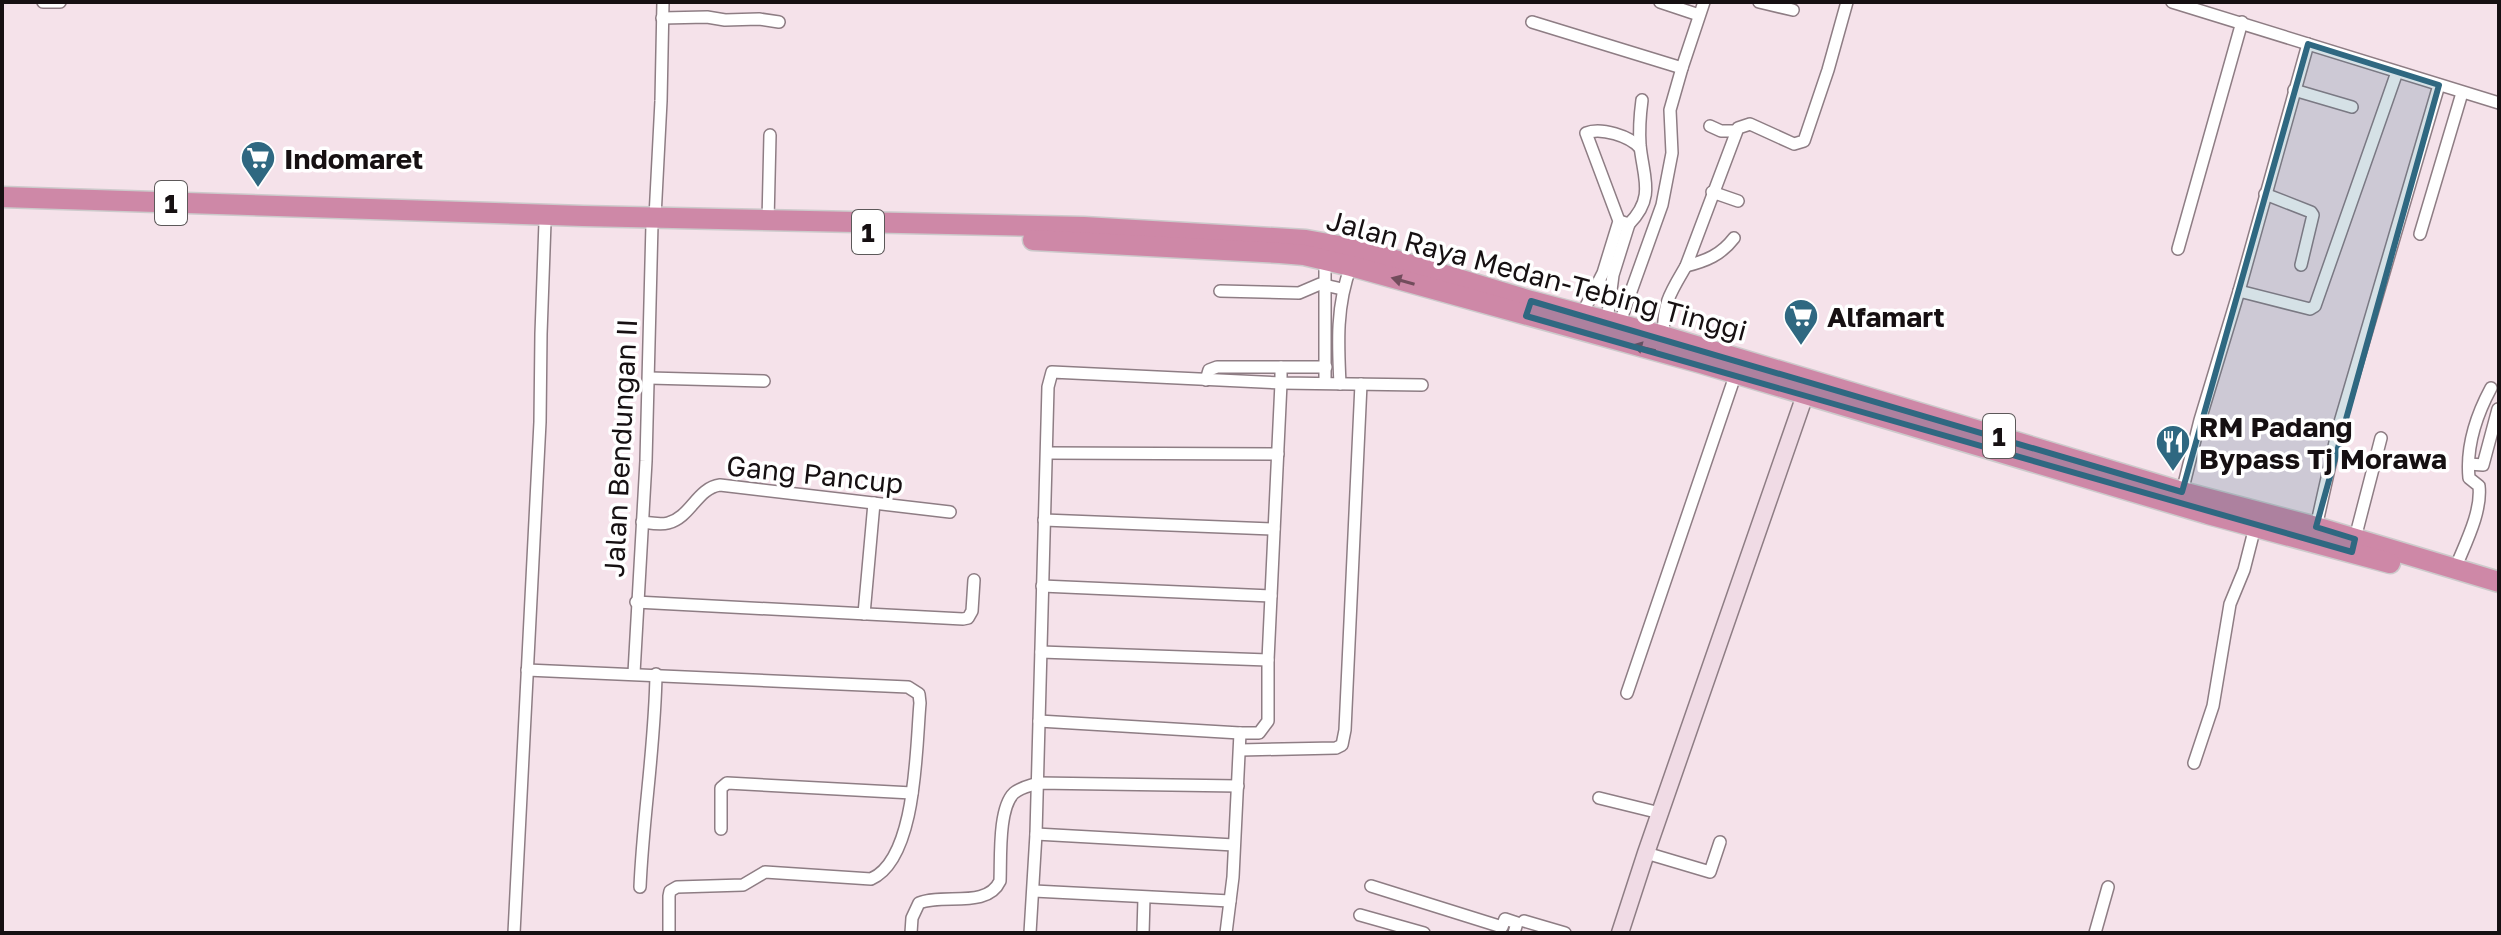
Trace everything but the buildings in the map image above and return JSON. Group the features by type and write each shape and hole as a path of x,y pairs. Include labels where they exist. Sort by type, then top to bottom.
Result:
{"highway":[{"name":"Jalan Raya Medan-Tebing Tinggi","path":"2,197 653,221 1280,253 1351,266 1478,303 1501,300"},
{"name":"Jalan Raya Medan-Tebing Tinggi","path":"2,208 545,222 768,221 1084,227 1306,240 1362,250 1468,282 1501,300 1805,395 2255,527 2354,546 2499,582"},
{"name":"Jalan Raya Medan-Tebing Tinggi","path":"1529,308 1582,314 1663,336 2182,492 2316,527 2354,546 2499,595"}],"main road":[{"path":"1620,933 1805,395"}],"street":[{"path":"43,2 60,2"},
{"name":"Jalan Bendungan II","path":"634,673 663,2"},
{"path":"1660,2 1699,15"},
{"path":"1613,323 1662,205 1672,153 1670,110 1704,2"},
{"path":"1759,2 1793,10"},
{"path":"1663,336 1666,301 1686,266 1736,131 1742,125 1750,124 1794,144 1802,143 1828,70 1847,2"},
{"path":"2172,2 2499,103"},
{"path":"662,18 707,17 779,22"},
{"path":"1532,22 1682,68"},
{"path":"2178,249 2242,22"},
{"path":"2182,492 2308,44"},
{"path":"2239,291 2310,309 2315,306 2397,72"},
{"path":"2316,527 2338,429 2439,85"},
{"path":"2294,90 2352,107"},
{"path":"2420,234 2462,93"},
{"path":"1624,223 1639,214 1645,196 1647,174 1640,148 1639,121 1642,100"},
{"path":"1710,126 1721,131 1736,131"},
{"path":"1582,314 1608,274 1624,223 1586,133 1595,130 1623,137 1633,140 1640,148"},
{"path":"768,221 770,135"},
{"path":"1712,192 1738,201"},
{"path":"2265,194 2313,215 2301,265"},
{"path":"514,933 540,422 545,222"},
{"path":"1686,266 1725,250 1734,238"},
{"path":"1325,260 1325,383"},
{"path":"1340,384 1338,335 1342,289 1351,266"},
{"path":"1608,274 1613,323"},
{"path":"1220,291 1299,293 1315,285 1342,289"},
{"path":"1206,380 1209,370 1217,367 1326,367"},
{"path":"1039,721 1240,733 1259,733 1265,728 1268,721 1281,367"},
{"path":"1030,933 1038,783 1048,387 1052,372 1281,383 1422,385"},
{"path":"1627,693 1736,373"},
{"path":"649,378 764,381"},
{"path":"1240,750 1336,748 1342,745 1361,384"},
{"path":"2455,569 2475,516 2480,490 2469,478 2469,464 2474,431 2491,388"},
{"path":"2469,464 2483,465 2498,409"},
{"path":"2354,546 2381,438"},
{"path":"1047,453 1278,454"},
{"name":"Gang Pancup","path":"642,522 672,522 692,508 708,488 720,485 950,512"},
{"path":"864,614 874,503"},
{"path":"1044,520 1274,529"},
{"path":"2194,763 2213,706 2230,604 2244,570 2255,527"},
{"path":"636,602 968,618 972,611 974,580"},
{"path":"1042,586 1271,596"},
{"path":"1041,652 1268,660"},
{"path":"527,670 913,689 919,694 912,793 905,833 894,855 876,877 765,872 743,885 677,887 670,891 669,896 669,933"},
{"path":"640,887 642,841 656,728 656,674"},
{"path":"1226,933 1240,733"},
{"path":"721,829 721,788 727,783 912,793"},
{"path":"911,933 912,918 919,903 937,897 967,899 995,890 1000,881 1006,803 1020,789 1038,783 1238,786"},
{"path":"1599,798 1660,813"},
{"path":"1036,834 1234,845"},
{"path":"1646,853 1710,872 1720,842"},
{"path":"1371,886 1502,927 1505,919 1517,923 1514,933"},
{"path":"2095,933 2108,887"},
{"path":"1034,891 1230,901"},
{"path":"1143,933 1144,898"},
{"path":"1360,915 1424,933"},
{"path":"1524,921 1565,933"}],"highlighted area":[{"path":"2308,44 2439,85 2316,527 2355,539 2352,552 1526,316 1531,301 2182,492"}],"place":[{"name":"Indomaret","path":"258,189"},
{"name":"Alfamart","path":"1801,347"},
{"name":"RM Padang Bypass Tj Morawa","path":"2173,473"}]}
